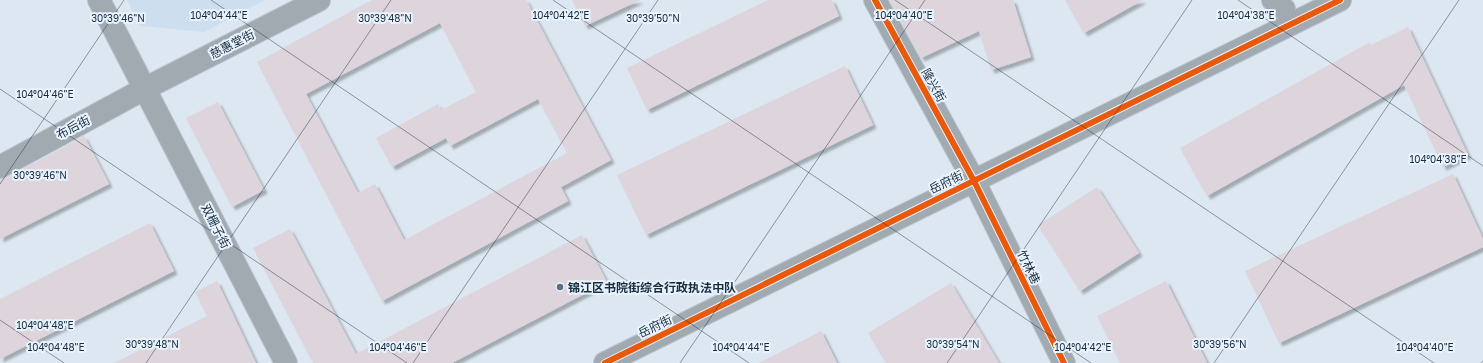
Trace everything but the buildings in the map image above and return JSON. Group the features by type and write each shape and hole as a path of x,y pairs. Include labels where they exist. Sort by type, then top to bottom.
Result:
{"street":[{"name":"双栅子街","path":"100,0 286,363"},
{"name":"慈惠堂街","path":"146,88 318,0"},
{"name":"隆兴街","path":"875,0 974,181"},
{"name":"岳府街","path":"605,363 1340,0"},
{"name":"布后街","path":"0,167 146,88"},
{"name":"竹林巷","path":"974,181 1058,361"}],"shaded area":[{"path":"127,0 265,0 204,32 140,26"}],"cycle path":[{"path":"875,0 974,181 1064,363"},
{"path":"605,363 1340,0"}],"place":[{"name":"锦江区书院街综合行政执法中队","path":"560,287"}]}
